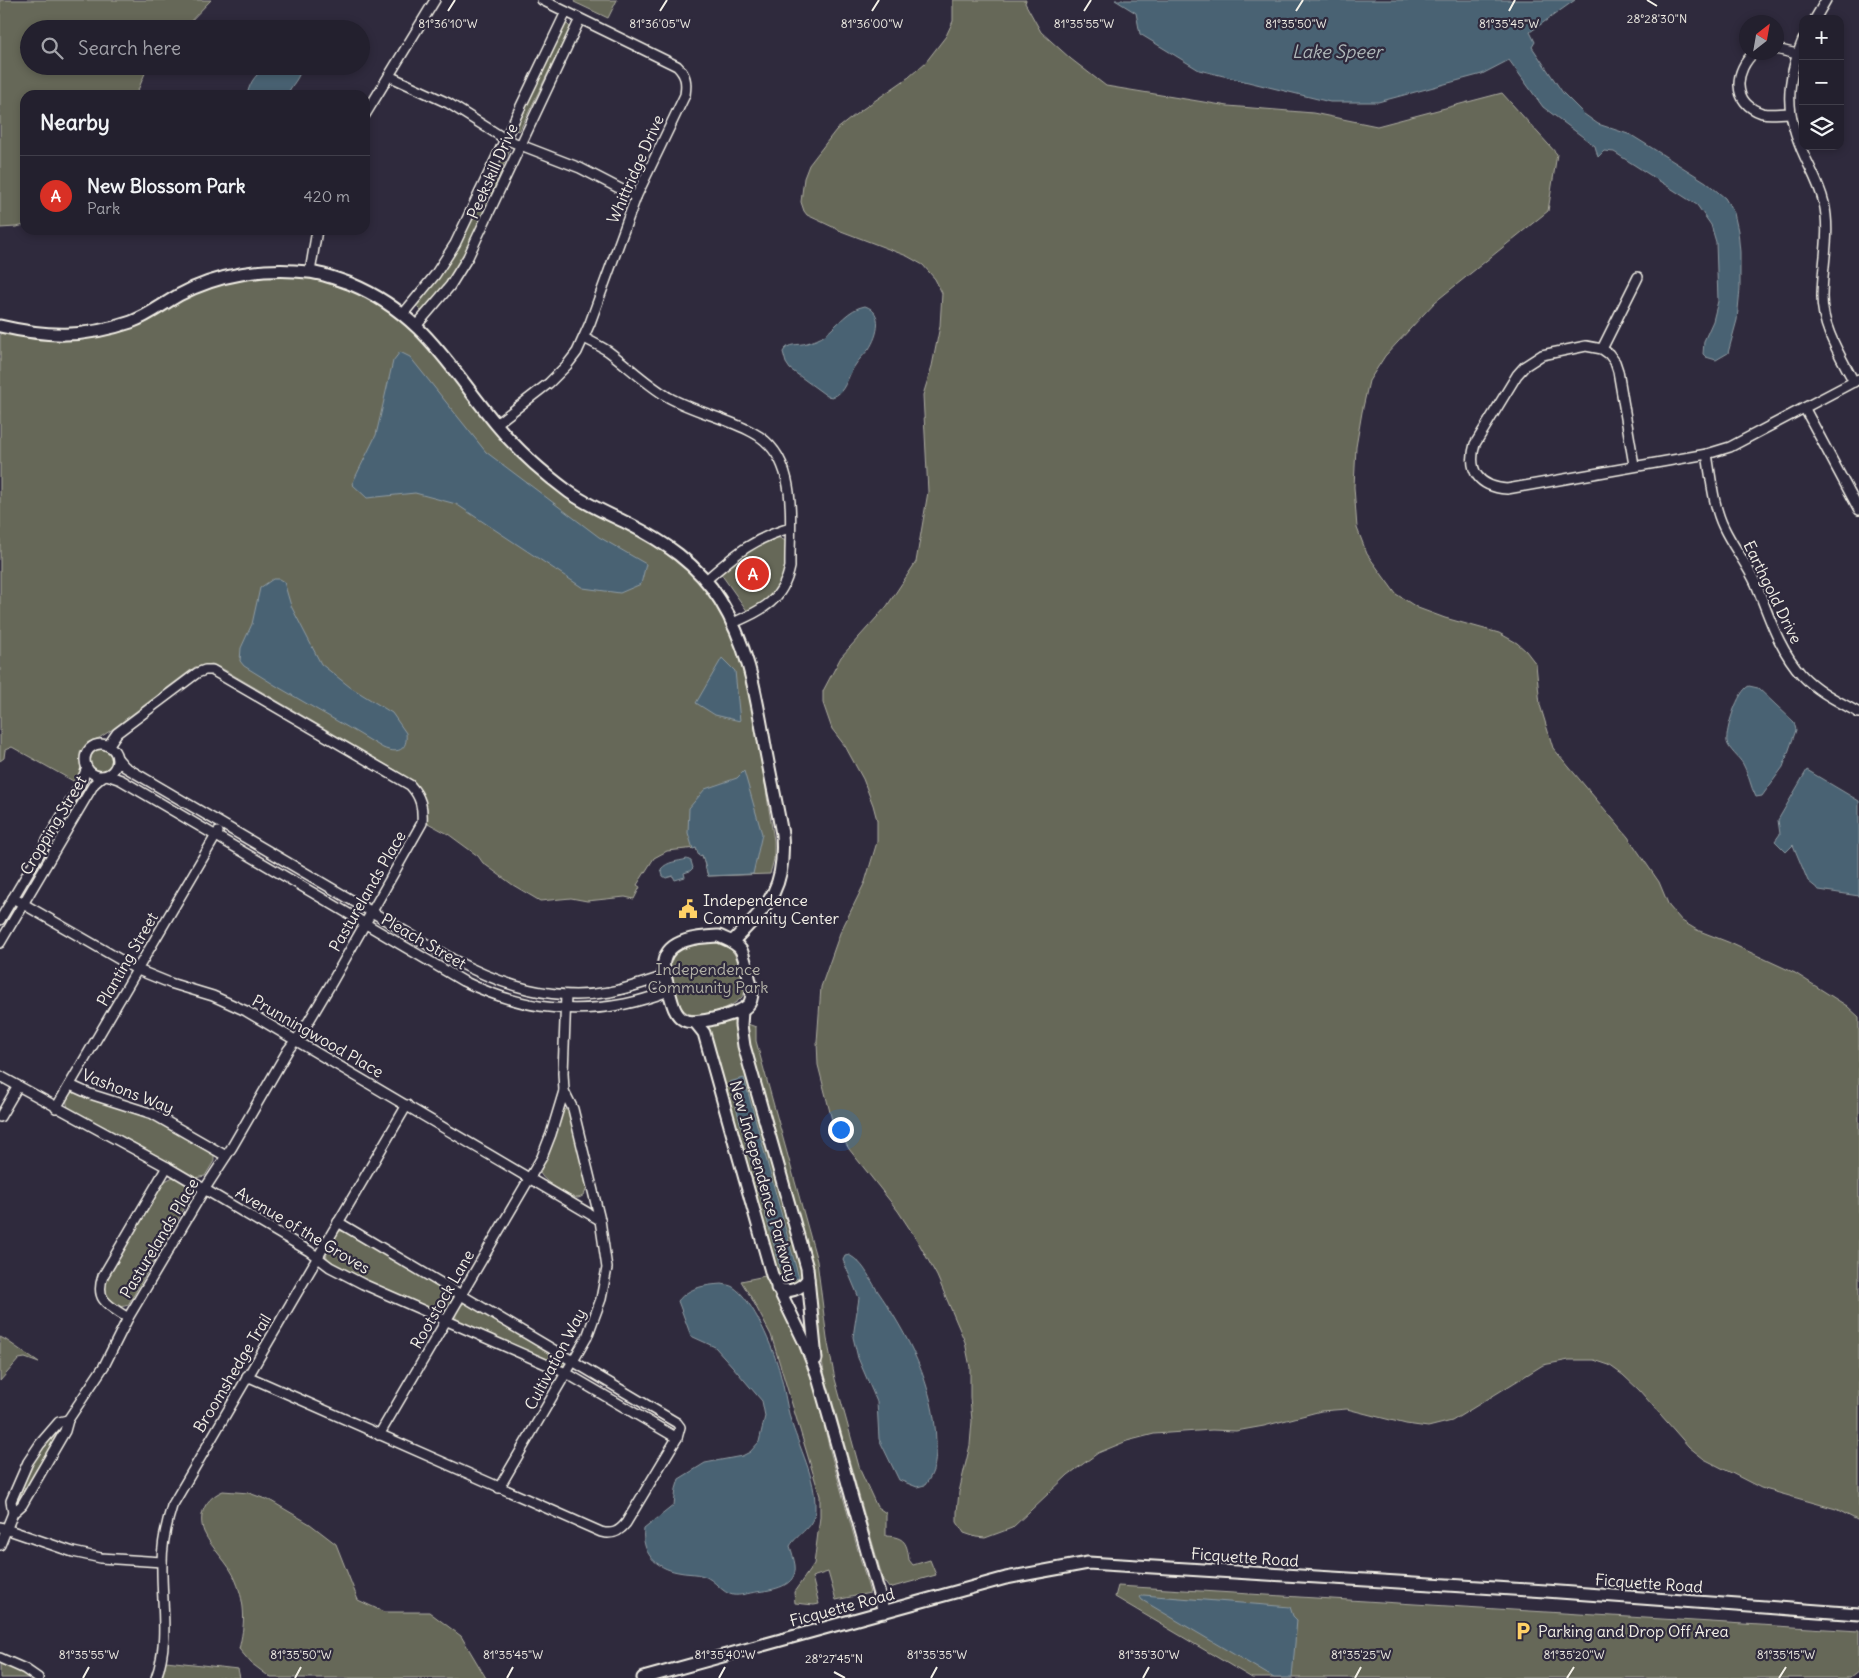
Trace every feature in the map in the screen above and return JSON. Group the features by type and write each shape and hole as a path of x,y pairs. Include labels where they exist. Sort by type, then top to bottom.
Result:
{"street":[{"path":"370,107 434,0"},
{"name":"Whittridge Drive","path":"496,424 549,383 567,365 584,338 636,197 685,94 687,82 683,72 677,66 542,0"},
{"path":"1817,15 1826,0"},
{"name":"Peekskill Drive","path":"402,314 435,275 448,256 566,12"},
{"name":"Peekskill Drive","path":"416,326 458,274 488,217 519,145 580,18"},
{"path":"1634,465 1615,362 1602,349 1586,346 1542,354 1525,366 1476,444 1472,465 1482,481 1496,488 1507,489 1634,465 1706,454 1730,447 1805,409 1856,380 1829,332 1824,316 1822,298 1827,244 1824,203 1816,178 1797,138 1790,113 1789,83 1799,49"},
{"path":"1784,50 1797,54"},
{"path":"1748,60 1739,74 1740,93 1752,108 1760,112 1768,114 1790,113"},
{"path":"390,76 448,103 505,139 580,168 636,197"},
{"path":"310,272 317,235"},
{"path":"0,326 49,335 102,330 133,321 155,311 179,296 224,277 282,271 310,272 340,280 366,290 384,300 402,314 432,342 496,424 531,462 571,494 659,540 674,550 706,580 733,623 752,672 782,834 782,865 779,882 772,898 762,912 732,942"},
{"path":"1602,349 1638,277"},
{"path":"584,338 606,350 646,382 668,396 689,407 752,432 765,440 775,451 786,474 789,488 790,567 782,591 773,601 733,623"},
{"path":"1805,409 1859,510"},
{"name":"Earthgold Drive","path":"1706,454 1718,512 1723,526 1754,581 1779,642 1790,660 1817,689 1859,714"},
{"path":"706,580 740,551 754,542 790,528"},
{"name":"Pasturelands Place","path":"0,1545 4,1528 13,1513 22,1505 27,1497 65,1431 68,1420 104,1366 128,1318 288,1050 296,1040 366,924 371,912 422,824 420,797 410,785 212,670 197,673 117,733 108,746"},
{"path":"99,745 108,746 113,749 117,758 116,767 105,776 92,773 88,768 86,758 90,749 99,745"},
{"name":"Pleach Street","path":"117,758 125,767 222,825 452,959 490,978 513,987 566,995 608,992 665,976"},
{"name":"Cropping Street","path":"0,920 88,768"},
{"name":"Pleach Street","path":"105,776 121,780 463,981 485,992 528,1005 565,1010 626,1004 670,992"},
{"name":"Cropping Street","path":"0,943 94,784 105,776"},
{"name":"Planting Street","path":"56,1108 222,825"},
{"name":"Prunningwood Place","path":"13,898 138,970 170,983 230,1002 600,1220"},
{"path":"719,936 732,942 741,951 752,991 750,1004 742,1010 696,1023 684,1021 676,1013 665,976 663,962 667,954 675,945 696,938 719,936"},
{"name":"Cultivation Way","path":"499,1488 587,1338 602,1299 607,1268 600,1220 573,1109 564,1091 562,1073 566,995"},
{"name":"New Independence Parkway","path":"742,1010 744,1046 807,1268 817,1374"},
{"name":"New Independence Parkway","path":"696,1023 704,1033 772,1274 777,1288 805,1343 817,1374 884,1612"},
{"name":"Avenue of the Groves","path":"0,1076 167,1167 308,1251 330,1268 566,1373 677,1438"},
{"name":"Vashons Way","path":"70,1084 90,1094 153,1114 226,1156"},
{"path":"0,1117 18,1086"},
{"name":"Cultivation Way","path":"530,1178 542,1157 551,1134 564,1091"},
{"name":"Broomshedge Trail","path":"156,1678 164,1648 162,1562 164,1531 172,1506 407,1105"},
{"name":"Pasturelands Place","path":"128,1318 104,1301 100,1295 99,1286 167,1167"},
{"name":"Rootstock Lane","path":"379,1435 530,1178"},
{"name":"Avenue of the Groves","path":"247,1376 499,1488 609,1534 616,1532 626,1523 677,1438 680,1427 677,1423 338,1222"},
{"path":"777,1288 787,1290 799,1288 808,1279"},
{"name":"Pasturelands Place","path":"13,1513 11,1501 28,1462 58,1422 68,1420"},
{"path":"4,1528 73,1552 101,1558 162,1562"},
{"name":"Ficquette Road","path":"643,1678 1006,1578 1088,1563 1859,1614"},
{"path":"0,1658 25,1669 38,1678"}],"green space":[{"path":"0,0 211,0 192,20 20,20 20,75 144,75 138,90 20,90 20,226 0,228"},
{"path":"575,0 617,0 608,18 574,2"},
{"path":"953,0 1026,0 1025,3 1041,32 1071,59 1106,86 1228,106 1313,113 1377,126 1502,93 1557,154 1548,211 1435,302 1385,356 1369,381 1356,447 1354,487 1357,528 1367,554 1396,594 1418,608 1445,618 1499,633 1517,643 1526,651 1536,664 1540,705 1553,748 1628,837 1659,882 1669,906 1682,921 1697,930 1795,973 1847,1006 1859,1017 1859,1521 1836,1509 1761,1488 1704,1459 1689,1447 1639,1390 1623,1375 1609,1365 1594,1360 1569,1360 1543,1365 1452,1421 1428,1427 1406,1424 1347,1409 1321,1411 1264,1426 1236,1431 1212,1430 1154,1434 1127,1441 1098,1453 1068,1475 1012,1528 985,1538 964,1533 957,1522 959,1492 970,1445 972,1421 970,1367 965,1342 937,1276 917,1240 898,1211 849,1149 832,1120 818,1065 817,1042 821,987 840,933 865,882 877,842 877,820 873,805 863,779 845,746 832,729 823,703 823,691 841,657 887,606 916,562 928,492 923,395 932,366 940,326 942,293 935,279 923,265 907,256 841,231 807,215 801,202 804,178 809,165 836,130 909,77 926,62 946,36 953,21"},
{"path":"567,24 570,27 569,30 520,130 514,130 563,25"},
{"path":"505,147 509,148 509,152 477,230 455,274 421,311 416,306 417,302 429,289"},
{"path":"291,276 324,281 355,291 393,312 425,342 507,444 524,462 590,511 666,550 704,586 726,621 735,640 755,720 774,841 774,859 770,874 708,876 702,855 699,856 696,848 667,851 654,858 637,885 640,887 634,899 625,897 587,901 571,898 540,901 513,885 448,834 426,822 425,803 421,791 406,777 212,664 195,667 110,731 87,743 80,753 81,771 75,782 12,747 5,750 4,758 0,761 0,332 53,339 103,334 145,322 188,297 213,287 238,280"},
{"path":"777,537 786,541 787,544 783,578 775,592 760,605 748,612 721,574 757,545"},
{"path":"100,747 109,750 112,759 109,768 100,771 91,768 88,759 91,750"},
{"name":"Independence Community Park","path":"721,942 729,947 737,959 745,981 744,994 734,1004 708,1014 699,1015 686,1012 679,1003 670,975 669,966 671,959 676,953 690,946"},
{"path":"733,1018 803,1273 800,1281 791,1286 780,1285 707,1025"},
{"path":"745,1023 756,1027 756,1041 817,1261 827,1339 835,1379 860,1470 877,1507 886,1513 886,1536 897,1538 904,1542 909,1560 913,1565 930,1560 936,1575 889,1588 883,1580 824,1372 814,1316 811,1266 750,1047 745,1041"},
{"path":"77,1091 142,1113 214,1153 214,1161 205,1176 195,1178 146,1149 69,1109 67,1097"},
{"path":"564,1109 569,1111 587,1188 584,1195 579,1198 568,1195 556,1188 540,1172"},
{"path":"173,1177 189,1187 191,1197 128,1305 116,1305 106,1299 103,1284 163,1182"},
{"path":"340,1231 347,1231 451,1293 451,1304 444,1311 437,1314 334,1266 327,1259 327,1251 334,1236"},
{"path":"765,1276 789,1318 811,1373 831,1454 870,1593 836,1600 828,1572 812,1577 819,1604 795,1603 794,1592 814,1564 820,1517 820,1496 771,1335 741,1281"},
{"path":"465,1303 470,1304 565,1361 563,1366 561,1367 458,1323 456,1311 459,1306"},
{"path":"0,1337 39,1363 25,1358 19,1359 0,1381"},
{"path":"57,1429 59,1432 16,1502 17,1493 25,1473"},
{"path":"223,1491 249,1493 271,1501 310,1524 336,1544 358,1600 384,1612 429,1612 461,1636 486,1678 271,1678 251,1663 239,1649 244,1615 242,1599 233,1574 211,1545 202,1525 202,1513 208,1502"},
{"path":"1118,1586 1859,1631 1859,1671 1850,1678 1252,1678 1115,1597"},
{"path":"166,1661 238,1669 240,1678 162,1678"},
{"path":"0,1662 34,1678 0,1678"}],"water":[{"name":"Lake Speer","path":"1115,0 1575,0 1530,32 1535,42 1532,47 1563,93 1584,114 1598,124 1631,135 1706,182 1725,198 1734,213 1740,252 1740,289 1737,320 1728,353 1716,360 1703,354 1704,341 1713,321 1718,301 1716,242 1711,225 1697,205 1614,152 1604,151 1598,157 1595,146 1543,107 1509,60 1482,74 1378,102 1330,102 1199,70 1140,34 1136,13"},
{"path":"258,75 298,75 290,90 248,90"},
{"path":"865,306 875,313 878,324 877,331 869,349 856,364 840,392 832,397 827,396 790,369 783,352 785,349 821,338 853,310"},
{"path":"400,352 410,357 486,452 599,537 646,564 641,584 620,593 583,588 456,504 415,493 367,498 352,484 376,435 393,361"},
{"path":"273,579 279,579 284,582 291,606 321,664 350,687 392,713 406,733 405,744 401,749 393,751 383,748 261,677 244,666 240,661 241,648 252,624 260,588"},
{"path":"722,658 735,671 740,721 715,715 696,703"},
{"path":"1749,686 1758,688 1794,722 1796,730 1783,767 1762,796 1756,797 1745,768 1727,742 1733,711 1741,695"},
{"path":"1807,770 1859,801 1859,896 1819,890 1808,881 1793,845 1786,852 1775,841 1780,834 1778,820"},
{"path":"744,771 762,834 753,874 708,876 702,855 699,856 696,848 693,849 688,833 689,808 705,789 737,778"},
{"path":"687,859 691,861 693,868 684,873 685,877 675,880 673,876 666,878 663,876 661,869 664,866"},
{"path":"744,1078 799,1278 784,1282 729,1082"},
{"path":"849,1255 865,1270 899,1325 918,1362 925,1381 931,1401 936,1454 935,1465 925,1485 917,1487 899,1480 879,1439 877,1402 858,1358 853,1337 859,1298 843,1260 845,1256"},
{"path":"722,1284 732,1286 741,1293 755,1313 768,1339 780,1373 790,1418 810,1474 815,1497 812,1521 790,1546 795,1565 795,1572 792,1578 783,1586 739,1595 725,1592 712,1580 704,1576 670,1570 656,1563 647,1552 644,1537 644,1529 674,1505 679,1479 705,1463 742,1456 750,1452 759,1442 765,1416 762,1401 715,1347 691,1336 678,1301 682,1296 693,1290 704,1286"},
{"path":"1143,1595 1290,1607 1293,1616 1297,1620 1292,1678 1274,1678 1142,1600 1140,1597"}],"place":[{"name":"New Blossom Park","path":"753,574"},
{"name":"Independence Community Center","path":"688,909"},
{"name":"Parking and Drop Off Area","path":"1523,1631"}]}
